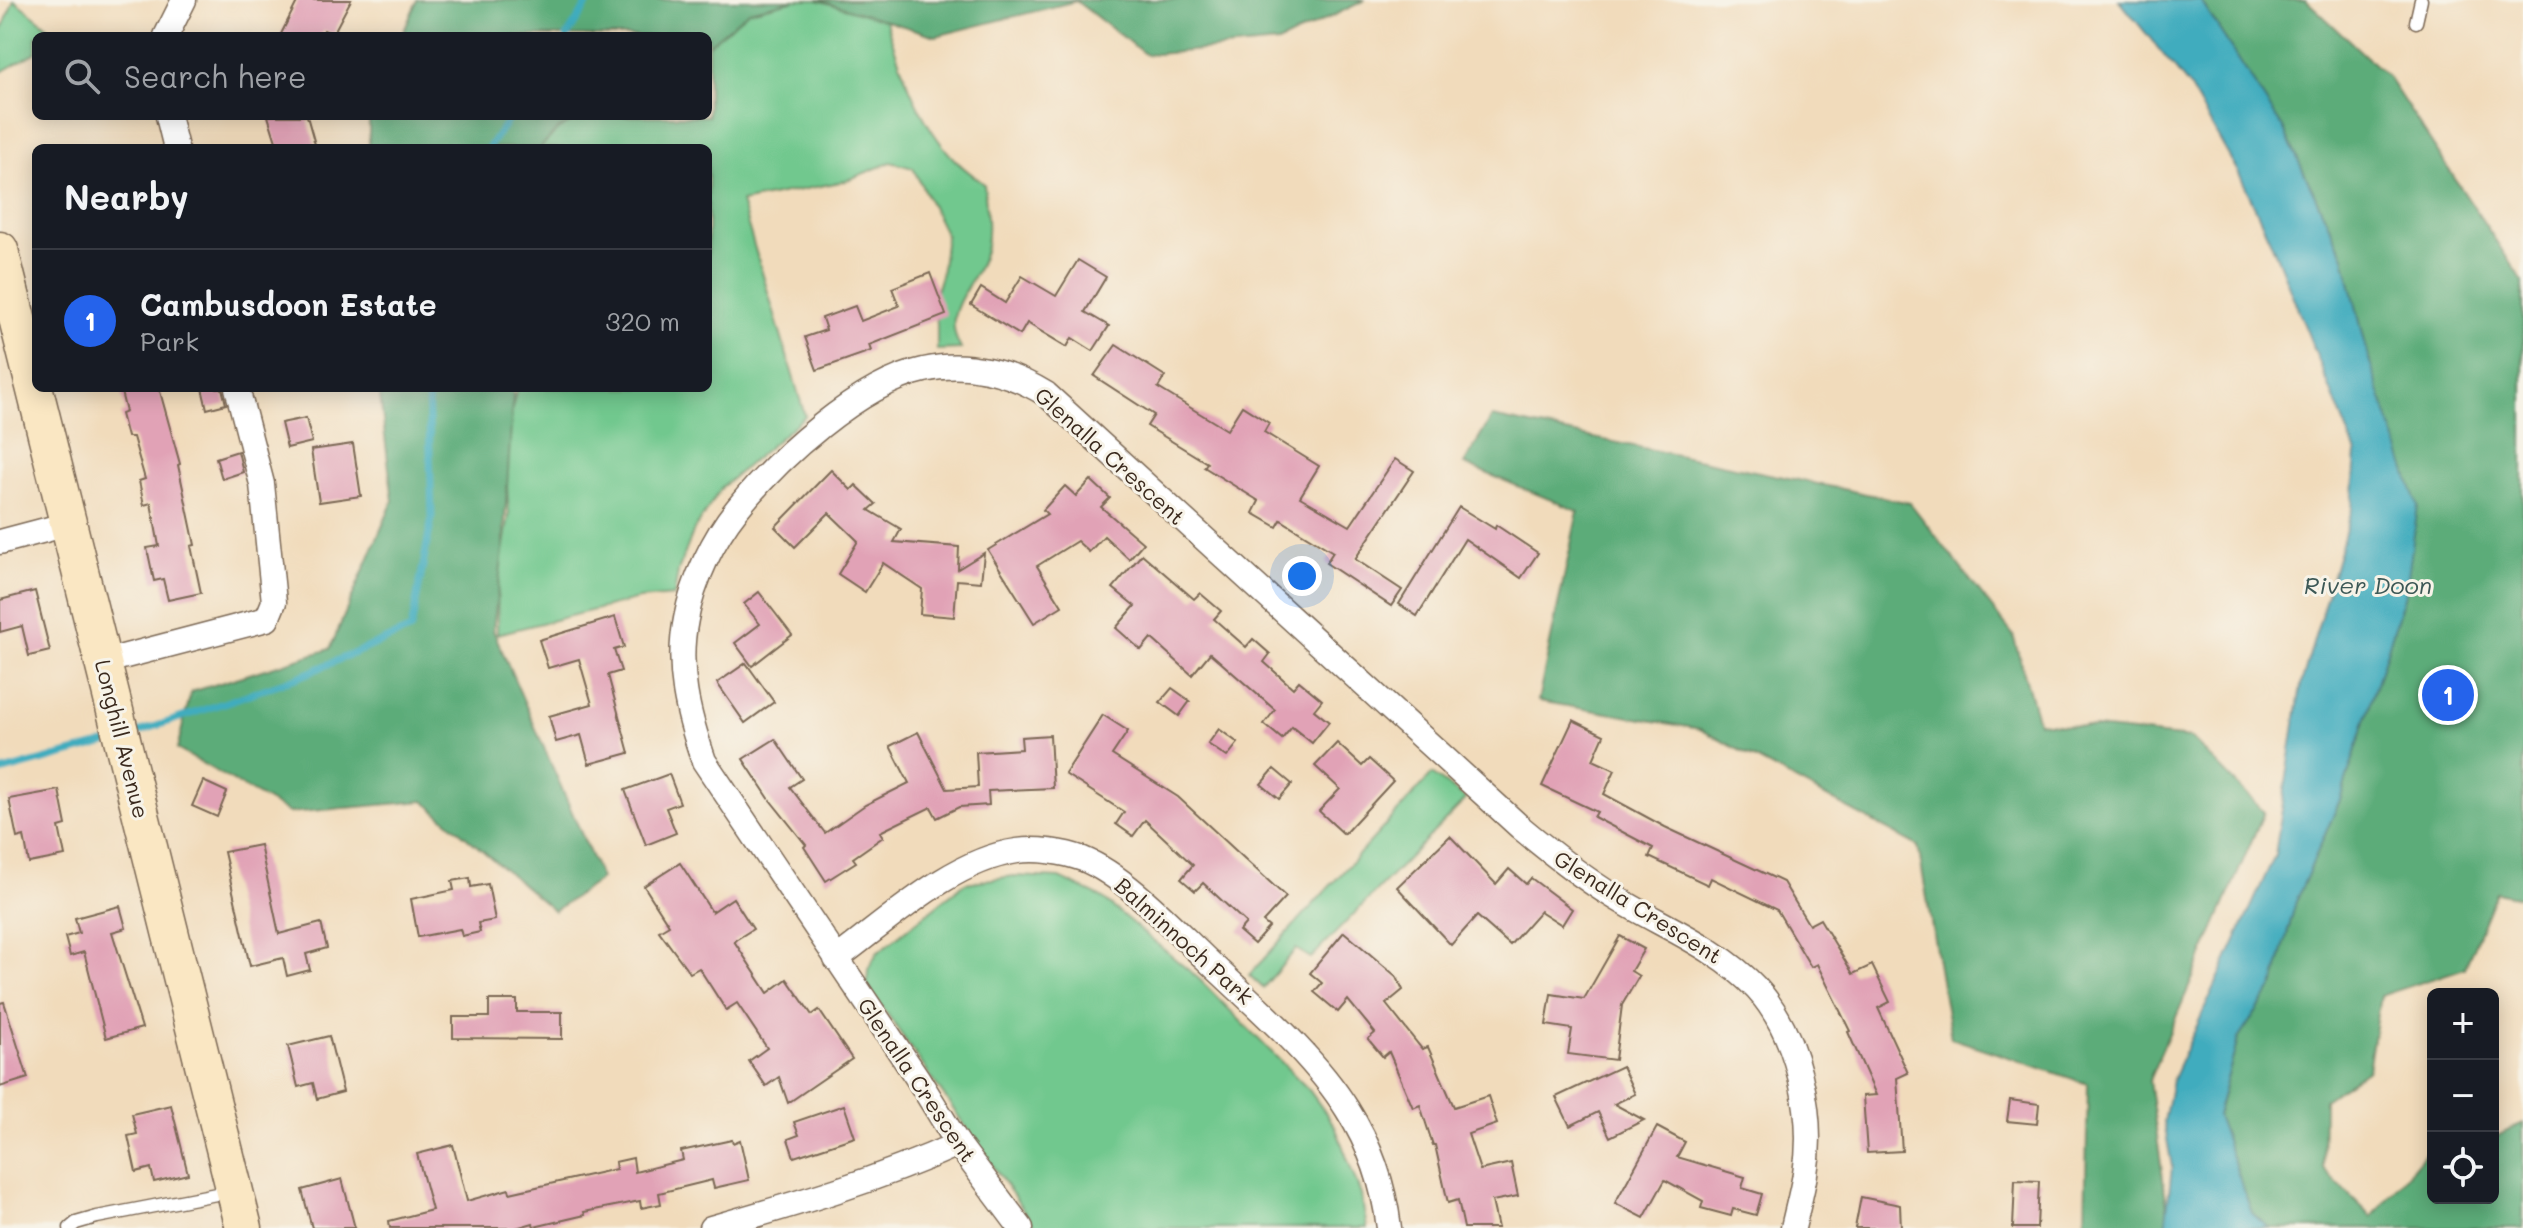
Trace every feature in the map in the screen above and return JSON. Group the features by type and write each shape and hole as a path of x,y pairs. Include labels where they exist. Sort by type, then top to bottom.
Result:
{"street":[{"path":"168,32 184,0"},
{"path":"169,120 175,144"},
{"name":"Longhill Avenue","path":"0,250 32,379"},
{"name":"Glenalla Crescent","path":"1021,1228 958,1144 704,761 687,712 682,658 686,618 716,540 736,510 766,477 838,414 870,391 898,377 927,369 961,367 995,372 1023,380 1046,394 1532,837 1568,866 1615,897 1725,962 1757,989 1788,1038 1806,1114 1806,1172 1793,1228"},
{"name":"Longhill Avenue","path":"35,392 244,1228"},
{"path":"103,662 267,619 274,602 262,484 238,392"},
{"path":"0,542 68,524"},
{"name":"Balminnoch Park","path":"836,959 948,877 980,860 1019,851 1053,852 1082,859 1108,873 1157,912 1326,1078 1348,1110 1372,1155 1386,1203 1389,1228"},
{"path":"711,1228 845,1189 900,1170 958,1144"}],"lane":[{"path":"2416,22 2421,0"},
{"path":"70,1228 97,1217 235,1191"}],"green space":[{"path":"14,0 55,32 32,32 32,54 1,72 1,33"},
{"path":"417,0 795,0 749,11 712,42 712,32 404,32"},
{"path":"795,0 818,0 885,19 904,75 931,129 955,160 984,184 986,246 976,273 962,296 954,321 961,349 937,350 933,301 941,275 946,235 913,168 891,162 845,181 741,202 805,416 722,487 694,530 678,571 674,596 639,599 497,634 498,582 509,515 504,444 516,392 712,392 712,144 544,144 558,129 575,120 712,120 712,42 749,11"},
{"path":"818,0 1365,0 1278,43 1146,55 1076,1 936,36"},
{"path":"2200,0 2306,0 2387,76 2523,282 2523,898 2496,892 2465,968 2380,996 2368,1070 2324,1100 2323,1169 2372,1217 2427,1151 2427,1204 2499,1204 2499,1135 2523,1123 2523,1228 2269,1228 2252,1213 2217,1116 2238,1039 2273,987 2296,901 2340,800 2406,591 2370,363 2344,257 2283,128"},
{"path":"369,120 575,120 558,129 544,144 369,144"},
{"path":"379,392 512,392 503,550 493,630 601,879 554,911 424,801 289,813 177,749 191,692 330,649 393,501"},
{"path":"1492,417 1910,503 2013,635 2038,722 2191,738 2264,812 2149,1080 2170,1228 2085,1228 2088,1084 1951,1038 1918,846 1700,729 1538,701 1578,511 1464,464"},
{"path":"1432,774 1466,799 1311,958 1296,949 1263,988 1249,975"},
{"path":"1014,876 1060,878 1101,897 1199,979 1309,1090 1335,1126 1361,1195 1367,1228 1036,1228 867,985 868,969 877,953 965,883"}],"water":[{"name":"River Doon","path":"2119,0 2200,0 2283,128 2344,257 2370,363 2418,506 2406,591 2340,800 2296,901 2273,987 2238,1039 2217,1115 2252,1213 2269,1228 2165,1228 2172,1167 2164,1122 2172,1080 2275,855 2301,685 2352,509 2356,453 2270,240 2242,179 2189,86"}],"building":[{"path":"298,0 351,0 334,32 282,32"},
{"path":"269,120 308,120 315,144 277,144"},
{"path":"1078,260 1106,277 1085,312 1109,326 1093,351 1072,338 1067,347 1027,323 1020,335 971,305 981,288 1005,303 1022,276 1056,296"},
{"path":"930,273 946,315 869,345 871,351 817,370 805,337 826,330 822,318 855,306 861,321 899,306 892,288"},
{"path":"1116,345 1165,376 1158,388 1227,430 1242,406 1269,423 1264,432 1319,466 1300,497 1350,526 1395,459 1414,471 1355,559 1402,590 1391,606 1326,563 1333,552 1281,520 1277,527 1253,513 1259,501 1204,467 1207,463 1147,426 1154,415 1094,376"},
{"path":"121,392 160,392 180,464 201,593 168,600 163,579 154,581 147,548 159,546 151,503 144,505 139,481 145,479 133,437 127,437 121,414 126,412"},
{"path":"203,392 223,392 226,404 207,409"},
{"path":"306,418 312,442 287,448 281,423"},
{"path":"353,444 361,496 319,502 311,450"},
{"path":"238,451 243,472 222,479 216,458"},
{"path":"831,470 851,490 856,485 876,504 869,510 901,529 894,542 959,547 958,569 984,553 981,582 957,580 954,617 920,614 922,589 883,563 865,592 838,574 858,541 829,513 795,547 775,527"},
{"path":"1091,480 1110,498 1101,507 1143,543 1129,559 1104,536 1089,552 1077,541 1037,566 1062,606 1034,623 988,550 1047,514 1043,510 1065,486 1076,496"},
{"path":"1459,507 1495,529 1496,525 1538,553 1521,578 1465,539 1417,616 1399,604"},
{"path":"1142,554 1194,599 1200,593 1221,611 1214,619 1246,647 1253,639 1270,654 1264,662 1293,688 1299,681 1322,700 1314,710 1329,722 1312,743 1292,727 1282,739 1264,724 1275,710 1210,653 1192,675 1151,638 1141,650 1116,628 1135,606 1113,588"},
{"path":"35,591 50,651 29,656 22,626 0,632 0,600"},
{"path":"759,592 792,635 752,666 735,643 760,624 744,604"},
{"path":"615,617 624,647 614,650 621,671 608,675 629,753 589,764 581,735 556,742 549,716 592,704 579,659 548,668 539,640"},
{"path":"746,663 774,702 745,723 717,683"},
{"path":"1172,688 1190,701 1179,716 1160,702"},
{"path":"1103,715 1128,731 1112,755 1178,797 1286,897 1263,922 1269,927 1254,944 1239,931 1246,923 1203,883 1195,891 1181,879 1193,865 1145,820 1133,836 1116,824 1124,812 1065,774"},
{"path":"1573,720 1604,735 1593,760 1615,770 1604,794 1665,827 1783,882 1809,925 1820,919 1853,974 1872,965 1890,1002 1878,1008 1908,1073 1897,1078 1902,1151 1867,1153 1863,1096 1876,1095 1850,1031 1817,964 1811,967 1777,910 1711,878 1708,885 1649,857 1653,848 1594,817 1597,812 1542,786"},
{"path":"1219,729 1238,743 1227,757 1208,744"},
{"path":"918,732 947,789 978,787 976,752 1022,749 1021,737 1050,735 1053,788 988,791 989,805 959,807 937,818 931,807 880,832 883,837 853,858 856,862 826,881 804,847 806,845 770,800 743,759 775,739 802,779 790,787 825,833 865,805 909,783 890,746"},
{"path":"1337,743 1362,766 1369,759 1393,781 1344,834 1319,811 1340,789 1315,766"},
{"path":"1274,769 1292,784 1279,799 1261,784"},
{"path":"669,774 680,803 666,808 676,833 646,845 625,790"},
{"path":"203,781 227,792 217,817 192,806"},
{"path":"59,790 66,825 59,827 65,856 29,863 24,836 17,838 9,799"},
{"path":"1450,836 1496,884 1509,869 1526,884 1531,878 1572,909 1562,925 1540,911 1510,945 1477,916 1451,945 1397,887"},
{"path":"260,845 279,934 321,923 327,948 306,954 310,970 287,976 283,958 250,966 224,852"},
{"path":"680,863 712,912 733,898 753,929 734,941 768,993 787,979 812,1015 819,1010 852,1059 788,1103 779,1077 766,1086 749,1061 767,1048 737,1003 726,1010 699,968 690,973 659,931 669,925 644,886"},
{"path":"470,878 471,887 488,884 495,920 478,923 480,932 462,936 460,929 418,937 411,899 454,890 452,881"},
{"path":"120,906 126,928 112,932 142,1028 106,1038 84,952 70,956 65,937 79,933 75,918"},
{"path":"1344,932 1397,977 1403,990 1386,1004 1422,1049 1428,1047 1454,1107 1488,1096 1497,1124 1468,1134 1480,1170 1511,1163 1518,1196 1492,1201 1498,1228 1464,1228 1458,1200 1448,1203 1435,1145 1420,1105 1413,1108 1389,1052 1383,1057 1368,1039 1375,1033 1348,1000 1338,1012 1314,992 1322,983 1310,973"},
{"path":"1620,936 1644,949 1631,971 1639,976 1622,1005 1615,1060 1568,1054 1572,1029 1546,1025 1551,994 1584,999"},
{"path":"489,1000 517,1000 517,1012 562,1012 562,1039 453,1038 453,1017 489,1017"},
{"path":"4,1002 28,1078 0,1087 0,1003"},
{"path":"329,1036 343,1092 317,1099 313,1083 298,1087 288,1046"},
{"path":"1622,1066 1635,1094 1614,1104 1644,1120 1610,1137 1598,1112 1570,1126 1556,1097"},
{"path":"2010,1100 2039,1104 2037,1124 2007,1121"},
{"path":"171,1105 188,1174 154,1182 151,1168 136,1172 128,1136 137,1134 132,1114"},
{"path":"844,1105 855,1137 794,1157 788,1139 799,1135 794,1122"},
{"path":"1657,1127 1685,1142 1677,1157 1745,1177 1742,1188 1762,1194 1756,1215 1733,1209 1731,1216 1701,1208 1703,1201 1665,1180 1644,1218 1615,1203"},
{"path":"732,1140 733,1143 740,1140 749,1180 714,1188 712,1180 659,1193 661,1204 641,1208 640,1201 584,1212 585,1215 534,1227 533,1223 516,1228 390,1228 389,1221 432,1210 417,1154 453,1145 467,1201 509,1189 510,1193 616,1169 615,1162 633,1158 635,1172 683,1160 681,1151"},
{"path":"342,1179 355,1228 312,1228 302,1190"},
{"path":"2015,1180 2039,1181 2037,1228 2013,1228"},
{"path":"1861,1197 1900,1205 1901,1228 1855,1228"}],"waterway":[{"path":"570,32 590,0"},
{"path":"491,144 508,120"},
{"path":"133,734 296,678 411,629 432,518 428,392"},
{"path":"0,772 113,741"}],"place":[{"name":"Cambusdoon Estate","path":"2448,695"}]}
